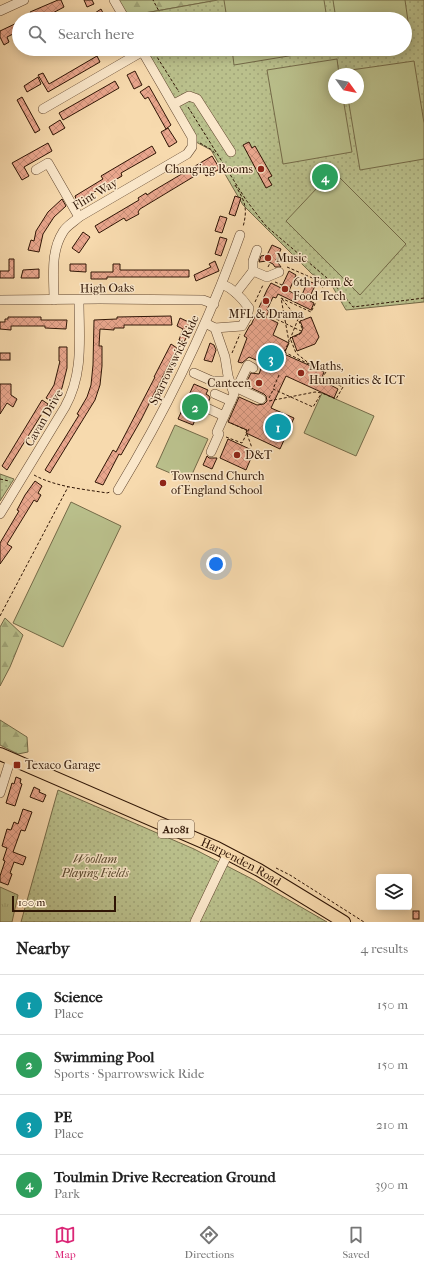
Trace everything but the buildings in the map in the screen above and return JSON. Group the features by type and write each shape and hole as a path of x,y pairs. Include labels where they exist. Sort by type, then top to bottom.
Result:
{"main road":[{"name":"Harpenden Road","path":"6,756 76,788 184,832 228,853 293,890 344,922"}],"street":[{"path":"0,11 24,0"},
{"path":"114,0 121,12"},
{"path":"43,108 132,56"},
{"path":"146,56 192,138"},
{"path":"174,104 189,96 197,99 231,152"},
{"name":"Flint Way","path":"54,300 53,264 55,246 63,231 79,217 187,154 192,147 192,138"},
{"path":"36,170 48,163 79,217"},
{"name":"Sparrowswick Ride","path":"118,490 140,454 165,407 205,324 240,235"},
{"path":"236,293 253,271 253,261 257,250"},
{"path":"253,271 267,277 279,272"},
{"path":"205,324 215,328 242,326 247,318 249,308 236,293 222,284"},
{"name":"High Oaks","path":"0,300 203,300 214,304"},
{"name":"Cavan Drive","path":"0,514 65,407 75,386 79,359 79,300"},
{"path":"211,452 219,434 217,432 227,420 231,400 234,394 225,357 215,328"},
{"path":"233,386 248,365 253,368"},
{"path":"194,373 212,382 233,386 261,398"},
{"path":"215,394 231,400"},
{"path":"209,409 227,420"},
{"path":"0,793 6,756"},
{"path":"195,922 228,853"}],"path":[{"path":"153,0 159,12"},
{"path":"156,56 246,200 266,226 334,284 353,307 424,298"},
{"path":"192,138 212,150 226,169 245,202 246,216 240,235"},
{"path":"279,272 287,267 317,280 323,288"},
{"path":"281,298 311,312 316,302"},
{"path":"281,298 298,320 302,328 299,335 290,338"},
{"path":"281,298 288,342"},
{"path":"272,317 301,331"},
{"path":"282,356 298,320"},
{"path":"290,338 296,353 311,365"},
{"path":"279,375 267,401 315,392 322,393 336,399 343,387 322,378 326,372 284,352"},
{"path":"273,389 313,407 322,393"},
{"path":"227,420 248,431"},
{"path":"219,434 242,443 250,427"},
{"path":"247,434 252,448"},
{"path":"26,471 38,477 68,487 107,493 118,490"},
{"path":"0,479 18,484"},
{"path":"0,616 68,487"}],"green space":[{"path":"118,0 218,0 150,12 126,12"},
{"path":"218,0 424,0 424,302 346,310 331,284 312,274 243,205 211,150 196,142 150,56 412,56 412,12 150,12"},
{"path":"224,0 324,0 326,12 226,12"},
{"path":"333,0 405,0 407,12 335,12"},
{"path":"233,56 289,56 234,65"},
{"path":"337,59 338,68 328,68 328,104 344,104 352,152 283,164 267,70"},
{"path":"414,61 424,123 424,159 360,170 349,104 364,104 364,68"},
{"path":"333,171 406,244 360,295 286,221"},
{"path":"322,393 374,416 356,456 304,433"},
{"path":"175,425 208,439 189,481 156,467"},
{"path":"0,474 14,479 0,501"},
{"path":"71,502 121,526 63,647 13,623"},
{"path":"5,618 23,635 10,667 0,686 0,627"},
{"path":"0,720 27,737 28,752 18,754 0,745"},
{"name":"Woollam Playing Fields","path":"58,790 194,849 254,880 327,922 21,922"},
{"path":"0,887 18,895 12,922 0,922"}],"place":[{"name":"Changing Rooms","path":"261,169"},
{"name":"Toulmin Drive Recreation Ground","path":"325,177"},
{"name":"Music","path":"268,258"},
{"name":"6th Form & Food Tech","path":"285,289"},
{"name":"MFL & Drama","path":"266,301"},
{"name":"PE","path":"271,358"},
{"name":"Maths, Humanities & ICT","path":"301,373"},
{"name":"Canteen","path":"259,383"},
{"name":"Swimming Pool","path":"195,407"},
{"name":"Science","path":"278,427"},
{"name":"D&T","path":"237,455"},
{"name":"Townsend Church of England School","path":"163,483"},
{"name":"Texaco Garage","path":"17,765"}]}
